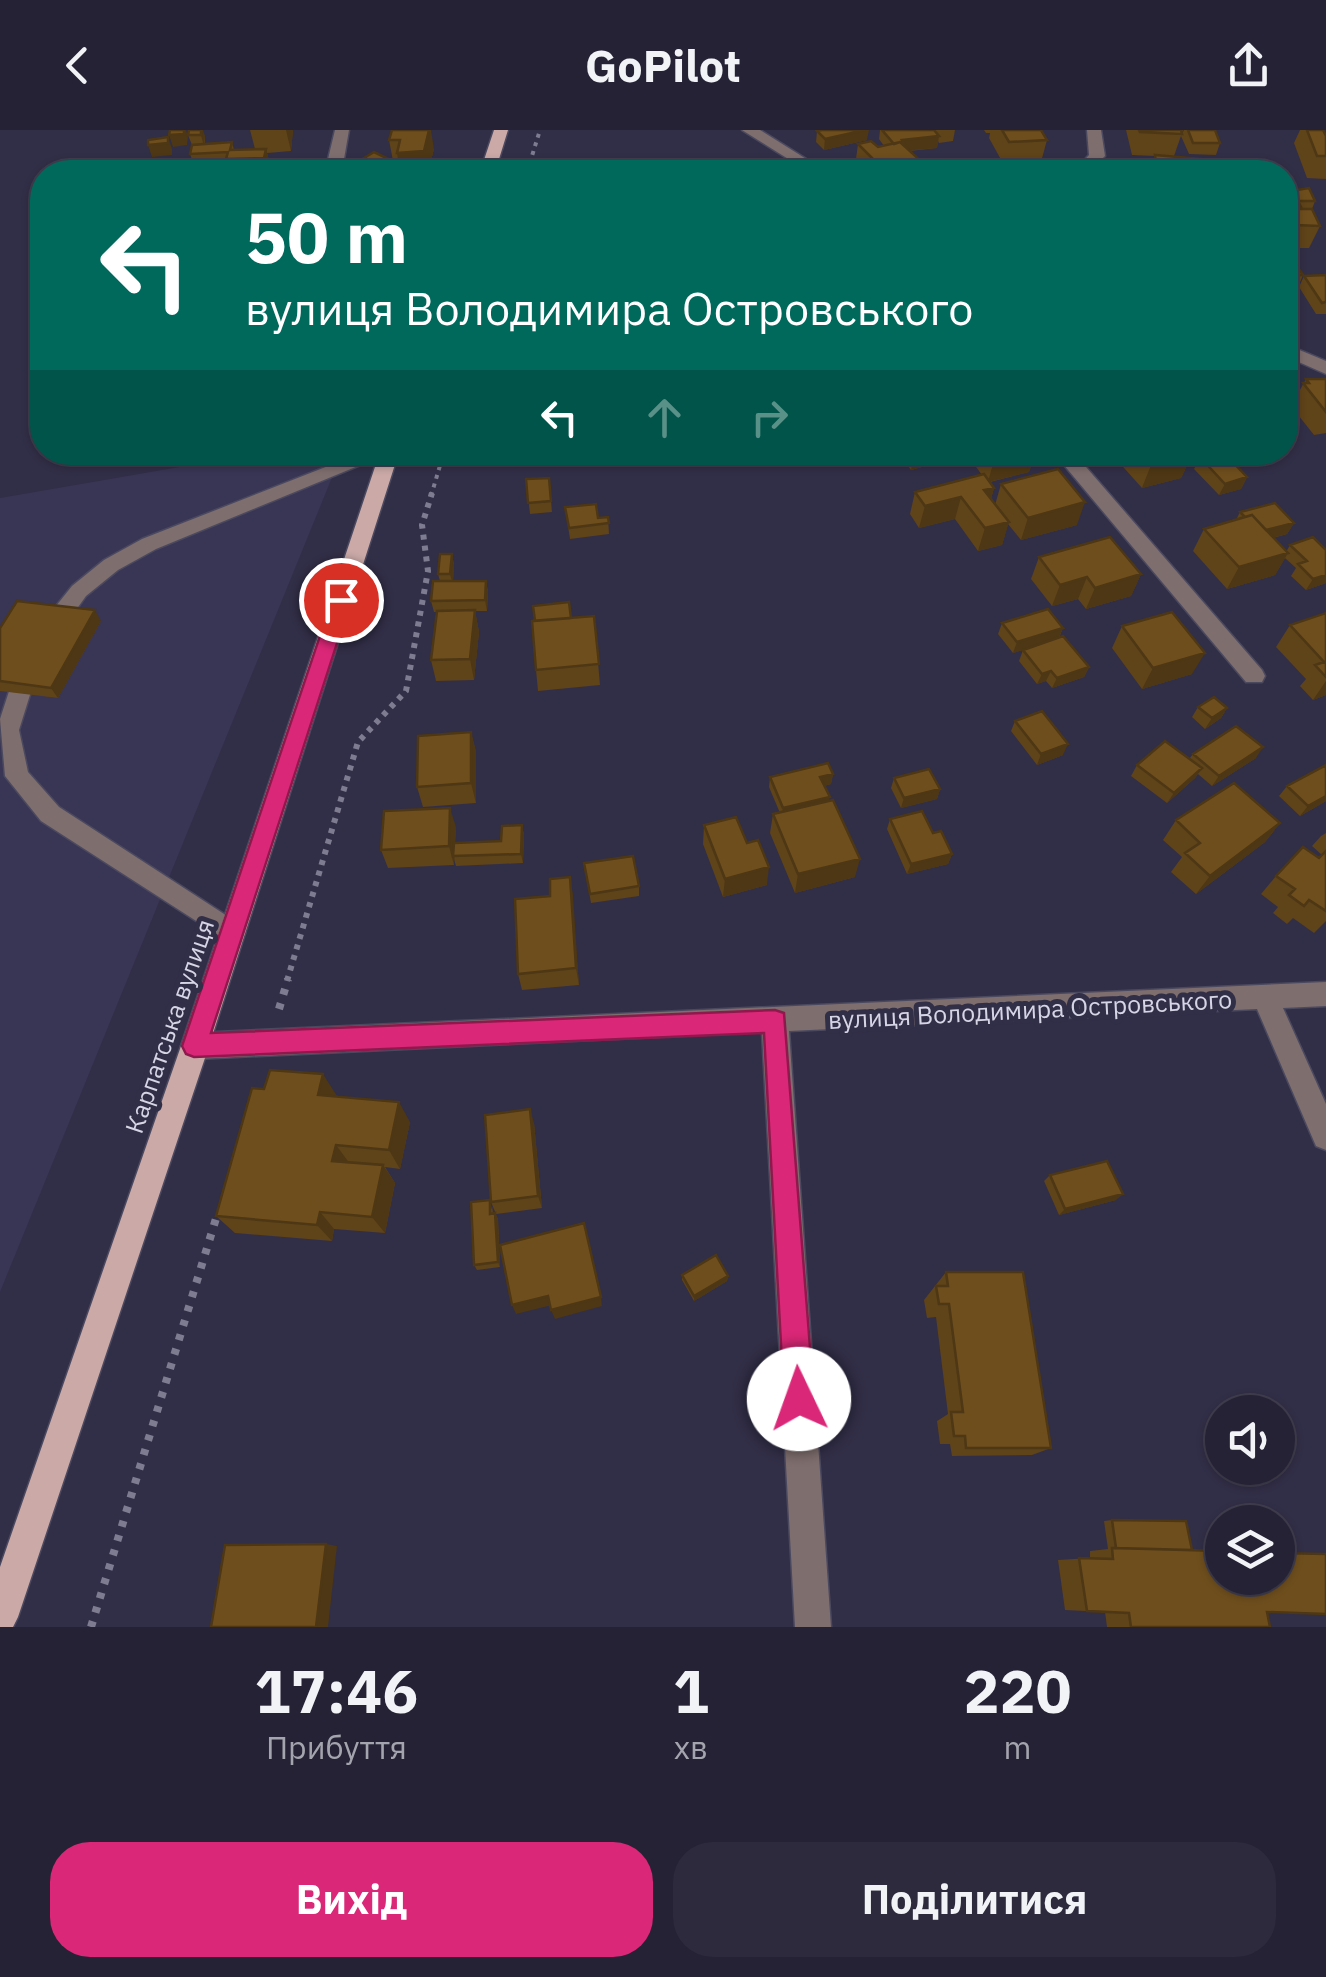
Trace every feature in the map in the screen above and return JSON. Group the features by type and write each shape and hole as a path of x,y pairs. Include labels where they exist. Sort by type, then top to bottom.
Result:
{"main road":[{"path":"490,160 501,130"},
{"name":"Карпатська вулиця","path":"0,1617 232,933 383,465"}],"street":[{"path":"336,159 342,130"},
{"path":"749,130 798,160"},
{"path":"1093,160 1097,156 1094,130"},
{"path":"1298,355 1326,368"},
{"path":"232,933 50,814 17,776 8,730 23,682 56,622 79,591 111,565 149,544 353,465"},
{"path":"1073,465 1254,676"},
{"name":"вулиця Володимира Островського","path":"194,1046 1326,994"},
{"path":"1266,998 1326,1136"},
{"path":"775,1021 813,1627"}],"path":[{"path":"531,160 540,130"}],"shaded area":[{"path":"191,465 337,465 0,1292 0,498"}],"building":[{"path":"170,130 184,130 184,134 169,135"},
{"path":"392,130 429,130 424,151 397,153 400,140 389,140"},
{"path":"865,130 825,139 817,131"},
{"path":"882,130 934,130 939,136 894,144"},
{"path":"1002,130 1041,130 1047,140 1009,142"},
{"path":"1181,130 1182,134 1140,132"},
{"path":"1188,130 1215,130 1220,143 1193,143"},
{"path":"1307,130 1323,130 1326,156 1317,156"},
{"path":"168,137 168,143 148,145 148,140"},
{"path":"871,141 878,147 900,142 920,160 874,160 858,144"},
{"path":"232,142 230,150 266,149 264,158 226,159 228,152 190,154 192,145"},
{"path":"374,152 391,160 369,160 364,158"},
{"path":"1155,155 1201,160 1156,160"},
{"path":"1309,188 1315,201 1298,201 1298,190"},
{"path":"1298,209 1312,209 1320,226 1298,225"},
{"path":"1326,275 1326,302 1322,303 1304,276"},
{"path":"1306,379 1326,379 1326,412 1303,383 1309,383"},
{"path":"1207,465 1235,465 1247,477 1225,484"},
{"path":"1058,469 1085,502 1028,518 1001,484"},
{"path":"984,474 994,488 984,490 1009,522 985,528 961,497 925,506 915,492"},
{"path":"549,478 551,501 528,503 526,479"},
{"path":"1275,503 1294,523 1266,530 1252,515 1245,517 1240,512"},
{"path":"596,504 598,518 608,517 609,523 569,528 565,507"},
{"path":"1252,515 1288,553 1239,567 1204,529"},
{"path":"1110,537 1141,574 1095,588 1087,577 1060,585 1039,557"},
{"path":"1313,537 1326,550 1326,575 1313,579 1298,564 1307,561 1290,545"},
{"path":"440,554 452,554 450,574 438,574"},
{"path":"433,581 486,581 485,600 431,601"},
{"path":"17,601 95,610 51,688 0,681 0,628"},
{"path":"569,602 571,618 535,621 533,606"},
{"path":"1048,609 1063,628 1017,642 1002,623"},
{"path":"475,610 470,659 431,660 437,611"},
{"path":"1172,612 1205,653 1153,668 1122,626"},
{"path":"1326,613 1326,677 1315,665 1324,662 1290,625"},
{"path":"594,616 599,664 536,670 532,621"},
{"path":"1063,636 1089,667 1057,678 1051,671 1042,674 1023,650"},
{"path":"1214,697 1227,708 1212,718 1198,707"},
{"path":"1042,711 1068,744 1041,754 1015,721"},
{"path":"1236,726 1263,747 1219,776 1193,754"},
{"path":"471,732 471,783 417,787 418,736"},
{"path":"1165,741 1202,768 1174,793 1137,765"},
{"path":"828,763 833,774 820,777 830,797 783,808 770,777"},
{"path":"1326,765 1326,796 1308,806 1287,786"},
{"path":"929,769 940,789 904,798 894,778"},
{"path":"1234,783 1280,823 1210,876 1185,853 1200,843 1176,820"},
{"path":"833,800 860,859 798,874 773,814"},
{"path":"450,808 449,846 381,850 384,811"},
{"path":"922,811 933,833 941,831 952,854 911,864 890,819"},
{"path":"736,817 747,843 758,840 769,867 725,879 704,825"},
{"path":"522,825 521,854 453,856 454,843 501,841 502,826"},
{"path":"1303,847 1319,858 1326,851 1326,911 1309,900 1304,906 1289,895 1295,889 1276,876"},
{"path":"633,856 639,886 590,894 584,863"},
{"path":"570,877 576,968 518,974 515,899 550,896 550,879"},
{"path":"270,1070 323,1074 318,1095 399,1102 389,1150 336,1145 332,1161 383,1165 372,1217 320,1212 317,1225 216,1216 252,1088 264,1089"},
{"path":"530,1109 538,1196 491,1202 485,1115"},
{"path":"1107,1161 1123,1194 1065,1209 1050,1175"},
{"path":"490,1200 490,1214 495,1213 498,1262 474,1265 471,1202"},
{"path":"584,1223 601,1297 551,1310 548,1296 512,1305 500,1245"},
{"path":"716,1255 728,1276 694,1296 682,1275"},
{"path":"946,1272 1023,1272 1051,1448 966,1448 965,1436 954,1436 951,1412 963,1412 949,1304 939,1304 936,1286 948,1286"},
{"path":"1112,1520 1186,1521 1192,1550 1116,1548"},
{"path":"326,1544 316,1627 211,1627 225,1545"},
{"path":"1112,1548 1205,1551 1205,1595 1295,1595 1295,1553 1326,1554 1326,1614 1267,1612 1270,1627 1131,1627 1129,1613 1087,1611 1079,1558 1113,1559"}],"route":[{"path":"341,600 194,1046 775,1021 799,1399"}]}
